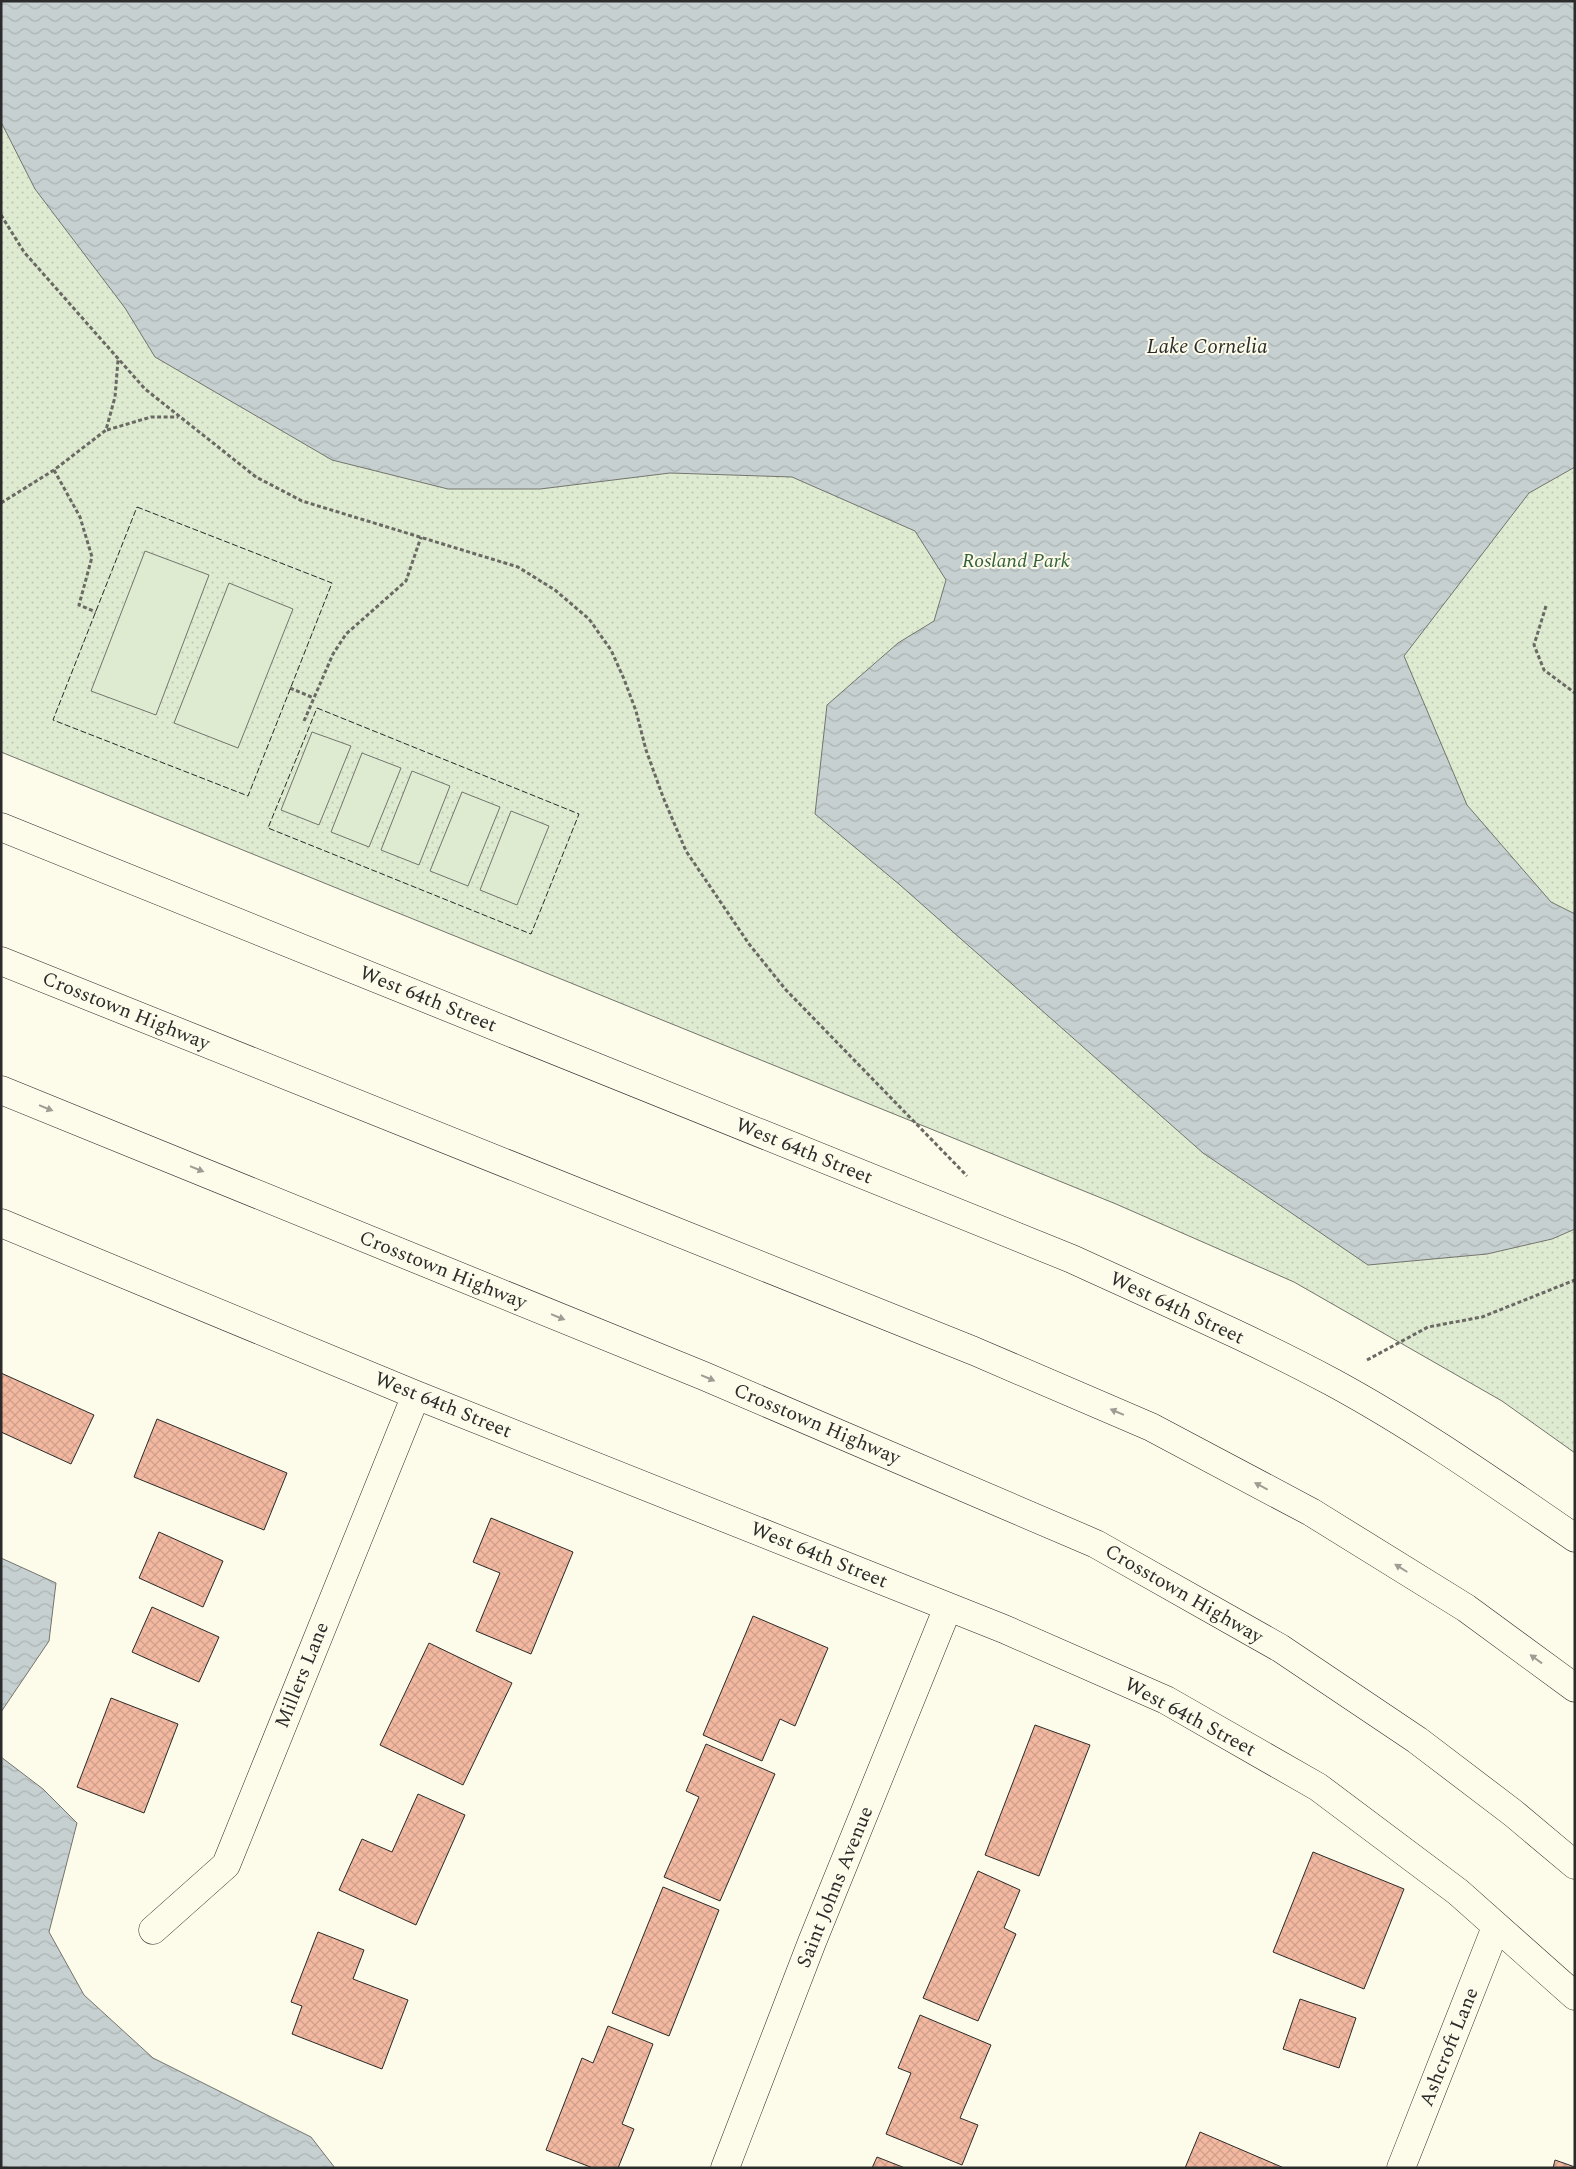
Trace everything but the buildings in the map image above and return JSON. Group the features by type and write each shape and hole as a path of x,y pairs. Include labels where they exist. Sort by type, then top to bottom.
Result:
{"main road":[{"name":"West 64th Street","path":"1,827 1089,1267 1211,1322 1333,1383 1458,1458 1575,1538"},
{"name":"Crosstown Highway","path":"1,961 964,1347 1151,1427 1311,1512 1458,1603 1575,1688"},
{"name":"Crosstown Highway","path":"1,1090 695,1372 1096,1544 1280,1648 1418,1740 1575,1865"},
{"name":"West 64th Street","path":"1,1223 416,1395 948,1606 1166,1700 1318,1787 1458,1892 1575,1996"},
{"name":"Millers Lane","path":"153,1930 226,1865 416,1395"},
{"name":"Saint Johns Avenue","path":"725,2168 812,1942 948,1606"},
{"name":"Ashcroft Lane","path":"1401,2168 1496,1927"}],"path":[{"path":"1,214 24,252 145,389 256,477 302,501 518,567 555,590 589,620 611,650 624,679 663,797 686,850 749,944 786,990 967,1176 976,1180"},
{"path":"106,430 115,397 118,360"},
{"path":"1,503 54,470 106,430 151,417 178,417"},
{"path":"54,470 80,517 92,557 78,605 96,612"},
{"path":"304,721 333,654 346,634 406,581 421,537"},
{"path":"1546,606 1534,645 1544,670 1575,693"},
{"path":"290,688 314,698"},
{"path":"1366,1360 1428,1327 1482,1317 1575,1280"},
{"path":"1358,1356 1374,1365"}],"green space":[{"name":"Lake Cornelia","path":"1,1 1575,1 1575,1453 1502,1401 1294,1282 1116,1204 1,752"},
{"path":"145,551 209,575 156,715 91,691"},
{"path":"229,583 293,609 238,748 174,723"},
{"path":"312,732 351,746 319,825 281,810"},
{"path":"362,753 401,768 369,847 331,832"},
{"path":"412,771 450,786 419,865 381,850"},
{"path":"462,792 500,807 468,886 430,871"},
{"path":"511,811 549,826 517,905 480,890"}],"water":[{"name":"Lake Cornelia","path":"1,1 1575,1 1575,467 1529,493 1404,656 1467,805 1551,902 1575,914 1575,1229 1552,1239 1487,1254 1368,1265 1203,1153 900,885 815,814 827,705 898,643 934,621 946,580 915,531 792,477 670,473 540,489 448,489 332,460 155,357 125,308 35,189 1,122"},
{"path":"1,1558 56,1583 49,1641 1,1712"},
{"path":"1,1757 43,1789 77,1823 49,1932 84,1995 153,2058 311,2137 335,2168 1,2168"}],"fence":[{"path":"137,507 332,583 248,796 53,720 137,507"},
{"path":"317,708 579,814 531,934 268,828 317,708"}],"park label":[{"name":"Rosland Park","path":"1016,561"}]}
